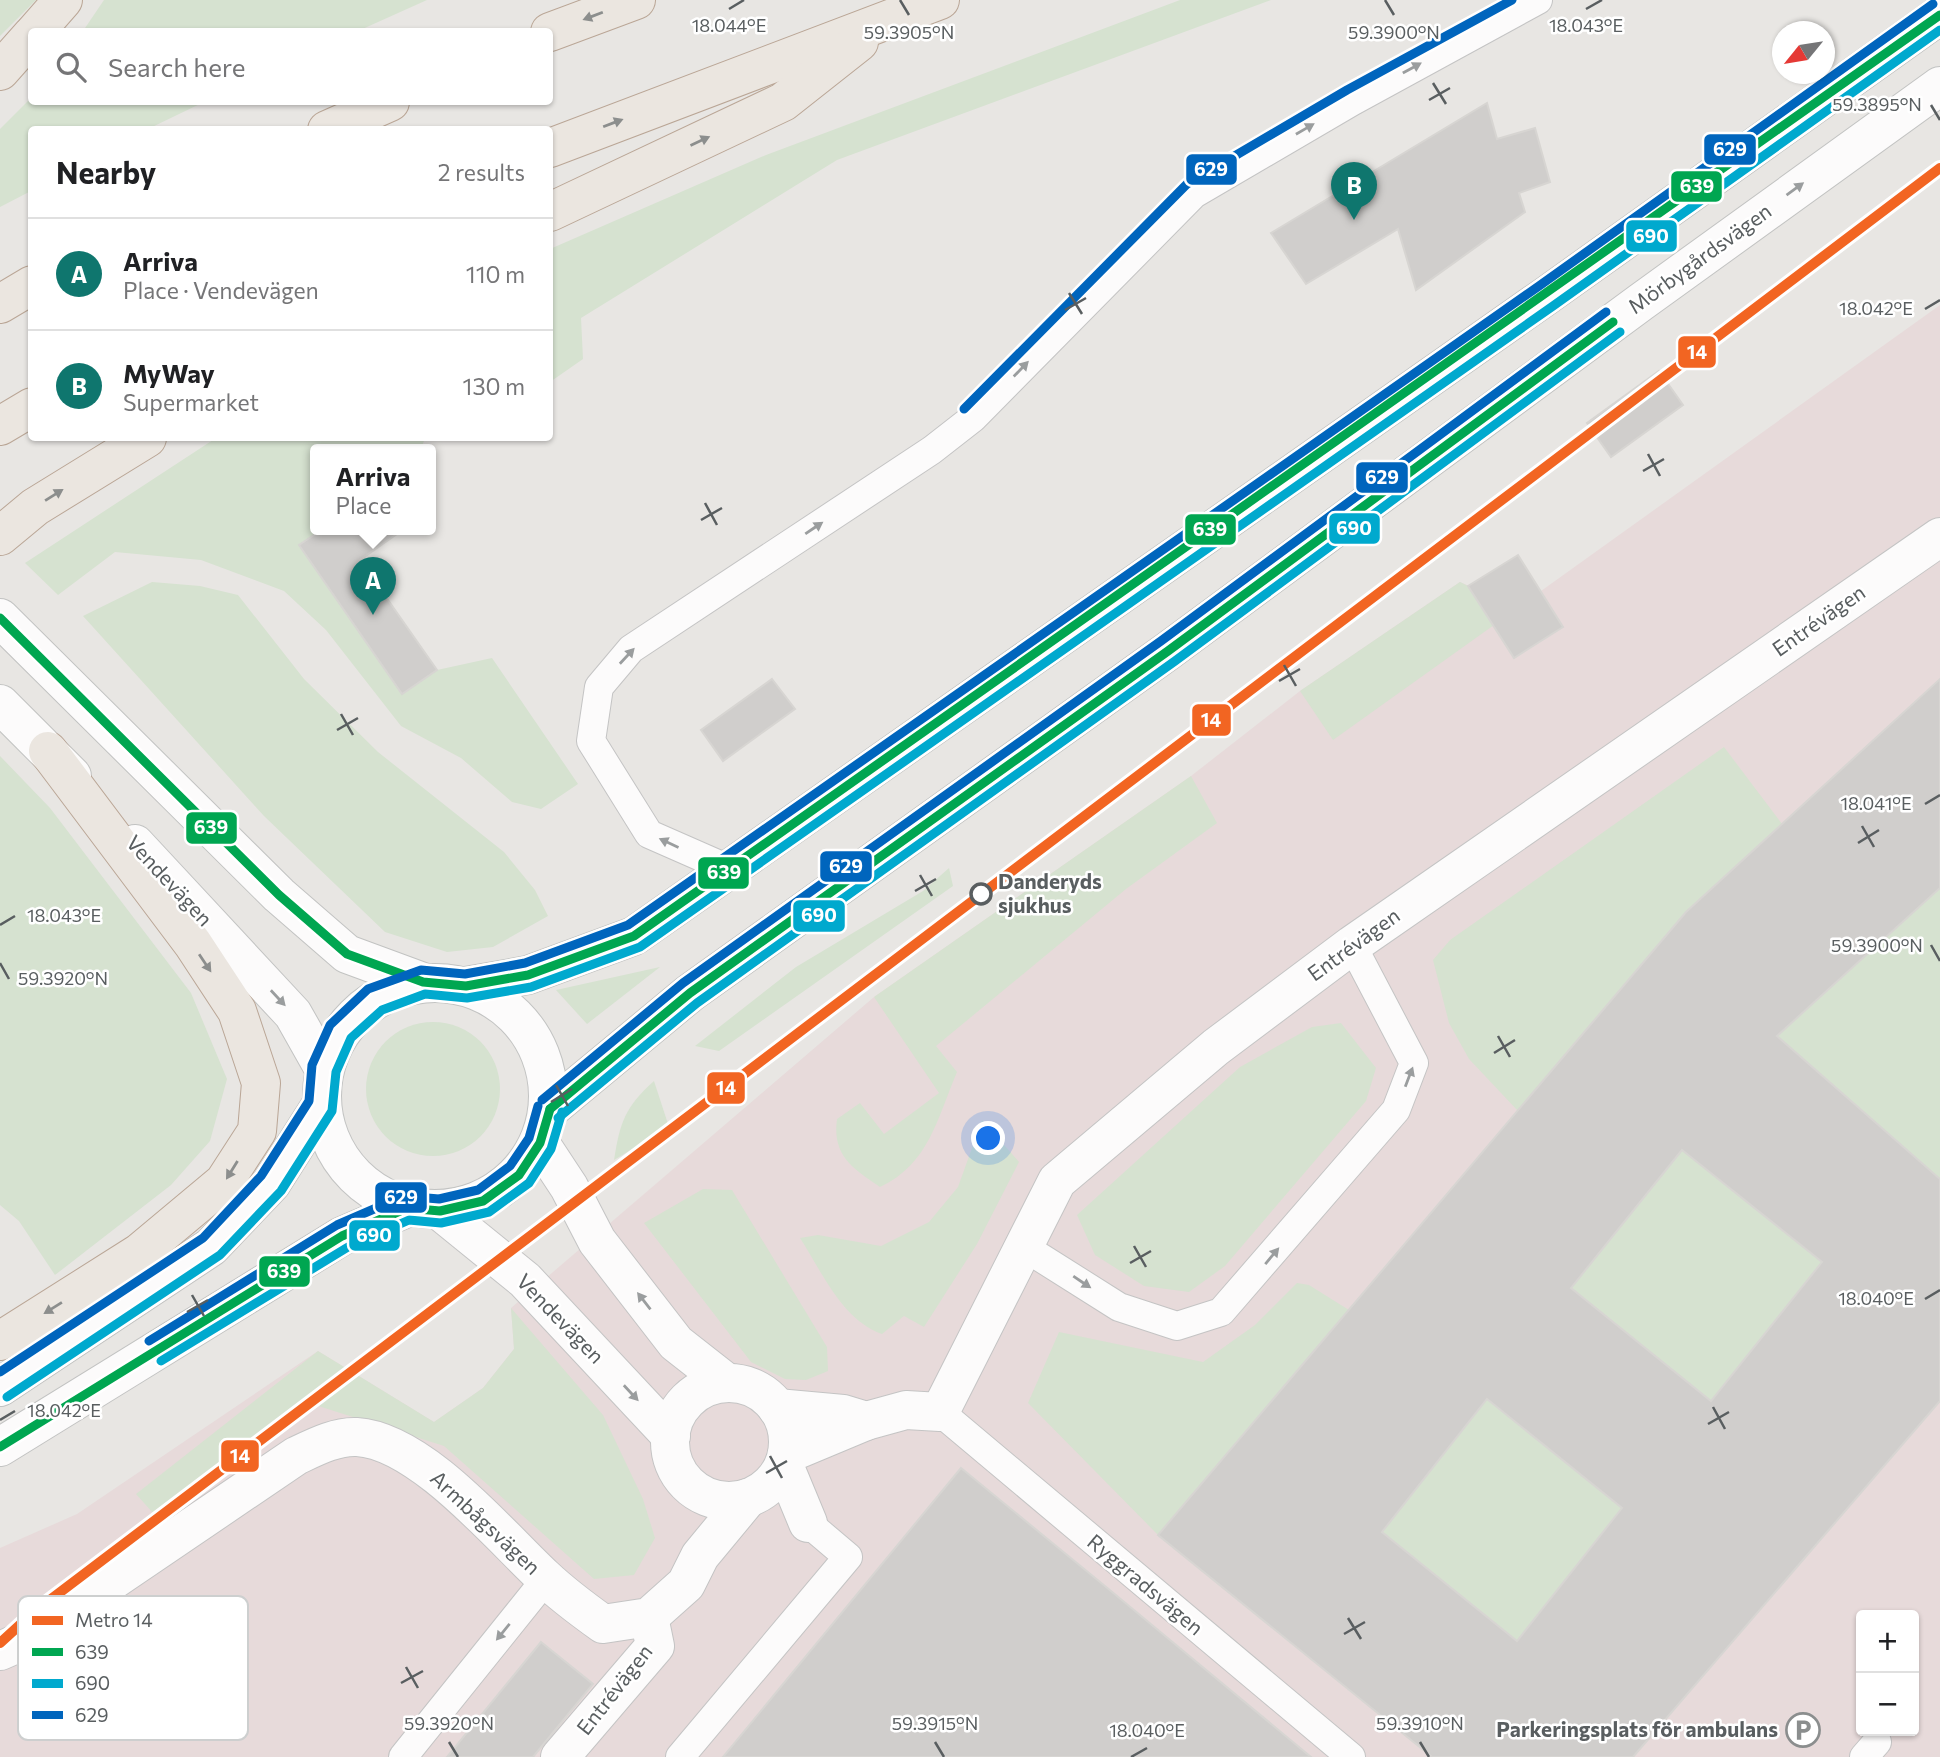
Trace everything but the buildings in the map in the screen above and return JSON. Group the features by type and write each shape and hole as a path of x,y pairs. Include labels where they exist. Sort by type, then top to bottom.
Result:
{"highway":[{"path":"38,28 63,0"},
{"path":"553,31 636,0"},
{"path":"553,147 940,0"},
{"path":"553,211 783,102 887,20"},
{"path":"0,71 28,40"},
{"path":"336,126 383,105"},
{"path":"0,304 28,287"},
{"path":"0,426 28,409"},
{"path":"0,536 35,507 142,441"},
{"path":"0,1341 139,1253 224,1182 257,1130 261,1083 237,1011 192,944 48,751"}],"street":[{"path":"0,618 279,895 347,954 424,982 466,986 528,975 635,936 1939,15"},
{"name":"Mörbygårdsvägen","path":"545,1126 690,993 1168,651 1641,302 1940,86"},
{"name":"Entrévägen","path":"940,1412 1058,1181 1216,1047 1352,946 1940,537"},
{"name":"Vendevägen","path":"0,704 48,751 293,1014 322,1087"},
{"path":"0,1387 211,1247 271,1184 322,1087 341,1031 375,999 424,982"},
{"path":"466,986 516,1014 546,1067 545,1126 605,1251 676,1343 727,1383"},
{"path":"322,1087 332,1144 358,1180 424,1210"},
{"path":"0,1447 342,1236 424,1210 483,1201 519,1175 545,1126"},
{"name":"Vendevägen","path":"424,1210 525,1280 671,1436"},
{"path":"685,1481 711,1499 731,1502 768,1488 785,1460 789,1435 777,1408 756,1388 727,1383 700,1390 685,1402 674,1419 671,1436 672,1458 685,1481 700,1556"},
{"path":"777,1408 843,1415 866,1421"},
{"path":"785,1460 866,1421 906,1410 940,1412"},
{"name":"Armbågsvägen","path":"89,1596 296,1455 327,1442 357,1437 390,1445 445,1481 546,1579 574,1604 603,1623 649,1617"},
{"path":"785,1460 808,1523"},
{"path":"752,1496 808,1523"},
{"path":"649,1617 685,1584 700,1556 752,1496"},
{"name":"Entrévägen","path":"560,1757 655,1646 649,1617"},
{"name":"Armbågsvägen","path":"0,1651 18,1643"}],"lane":[{"path":"731,870 649,834 591,741 599,687 631,649 932,450 974,418 1194,194 1353,101 1538,0"},
{"path":"1024,1247 1119,1307 1177,1326 1221,1312 1396,1110 1414,1063 1352,946"},
{"name":"Ryggradsvägen","path":"940,1412 1351,1757"},
{"path":"680,1757 848,1557 808,1523"},
{"path":"402,1757 546,1579"}],"shaded area":[{"name":"Danderyds sjukhus","path":"1940,305 1940,1757 0,1757 0,1548 77,1514 318,1351 434,1422 483,1388 514,1349 511,1308 874,997 1191,776 1300,691 1460,582 1469,586 1518,555 1541,591"}],"green space":[{"path":"0,0 36,0 0,36"},
{"path":"104,0 427,0 365,28 85,28"},
{"path":"1180,0 1271,0 837,160 581,318 583,359 553,380 553,248 766,155"},
{"path":"28,101 28,105 198,105 154,126 28,126 28,193 0,207 0,129"},
{"path":"211,441 424,441 423,444 310,444 310,535 315,535 300,546 402,694 437,670 492,658 578,784 541,809 512,802 461,758 401,726 326,630 284,591 201,560 115,552 58,595 25,563"},
{"path":"152,582 200,586 238,595 304,679 378,752 504,852 535,890 548,916 493,947 447,952 385,932 264,816 83,616"},
{"path":"1460,582 1468,586 1494,625 1333,740 1300,691"},
{"path":"1724,747 1782,824 1686,912 1518,1111 1469,1059 1449,1023 1433,960 1450,940"},
{"path":"0,756 50,808 191,993 227,1079 210,1141 171,1185 55,1275 19,1221 0,1205"},
{"path":"1191,776 1217,823 1126,889 936,1046 957,1072 937,1123 921,1153 910,1166 880,1187 853,1167 838,1142 837,1119 860,1103 884,1134 939,1093 874,997"},
{"path":"949,868 953,886 719,1051 695,1046 796,967 923,891"},
{"path":"1940,888 1940,1179 1777,1036"},
{"path":"660,967 587,1024 556,990"},
{"path":"433,1022 458,1027 480,1042 495,1064 500,1089 495,1114 480,1136 458,1151 433,1156 408,1151 386,1136 371,1114 366,1089 371,1064 386,1042 408,1027"},
{"path":"1341,1023 1376,1068 1366,1101 1225,1266 1189,1292 1144,1286 1095,1255 1077,1215 1240,1067 1312,1027"},
{"path":"654,1081 669,1127 614,1160 625,1116 636,1099"},
{"path":"982,1120 1019,1162 977,1244 924,1327 904,1316 882,1334 868,1327 855,1318 834,1294 800,1238 818,1235 881,1246 929,1222 958,1187"},
{"path":"1682,1150 1822,1262 1711,1401 1571,1288"},
{"path":"703,1189 732,1190 827,1347 828,1371 806,1380 785,1379 751,1362 644,1223"},
{"path":"1297,1283 1309,1285 1349,1310 1158,1535 1028,1403 1059,1332 1203,1362 1255,1325"},
{"path":"511,1308 603,1415 643,1499 655,1538 634,1575 594,1579 444,1446 312,1404 261,1434 153,1513 136,1494 318,1351 434,1422 483,1388 514,1349"},
{"path":"1487,1399 1622,1508 1517,1641 1382,1532"}],"metro line":[{"name":"14","path":"55,1596 1940,168"},
{"name":"14","path":"0,1643 18,1627"}],"transit line":[{"name":"629","path":"964,409 1187,184 1347,90 1512,0"},
{"name":"629","path":"0,1372 203,1238 261,1176 309,1101 312,1065 330,1025 368,989 421,970 465,974 525,963 628,925 1539,286 1933,4"},
{"name":"639","path":"0,618 279,895 347,954 423,982 466,986 528,975 634,936 1940,15"},
{"name":"690","path":"7,1397 220,1255 281,1191 332,1111 336,1072 351,1038 382,1010 425,994 467,998 531,987 640,947 1553,306 1940,30"},
{"name":"629","path":"542,1100 683,983 1161,641 1606,312"},
{"name":"639","path":"550,1109 690,993 1168,651 1613,322"},
{"name":"690","path":"558,1118 697,1003 1175,661 1620,332"},
{"name":"629","path":"149,1341 337,1225 404,1196 439,1199 478,1190 510,1166 529,1138 538,1106"},
{"name":"639","path":"0,1447 342,1236 407,1208 440,1211 483,1201 519,1175 540,1143 550,1109"},
{"name":"690","path":"161,1361 348,1247 409,1220 441,1223 489,1212 529,1183 551,1149 562,1112"}],"place":[{"name":"MyWay","path":"1354,220"},
{"name":"Arriva","path":"373,615"},
{"name":"Danderyds sjukhus","path":"981,894"},
{"name":"Parkeringsplats för ambulans","path":"1803,1730"}]}
